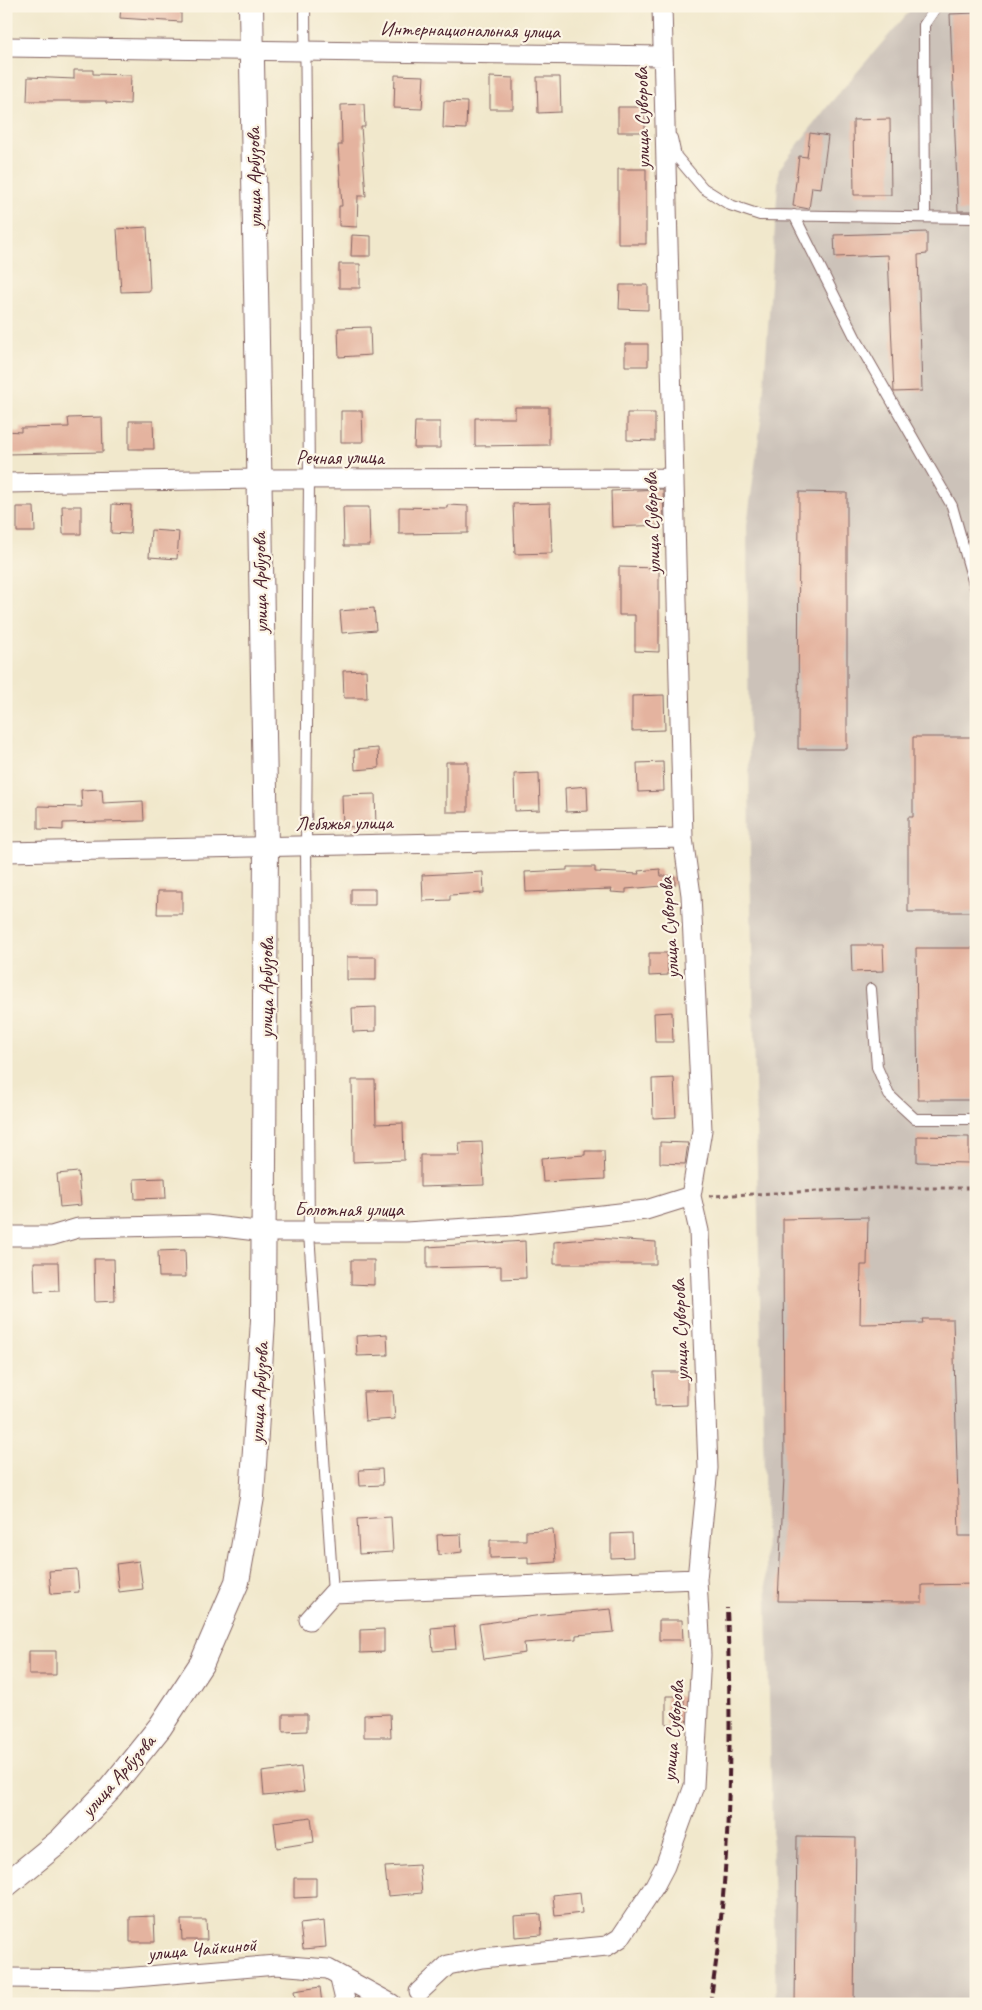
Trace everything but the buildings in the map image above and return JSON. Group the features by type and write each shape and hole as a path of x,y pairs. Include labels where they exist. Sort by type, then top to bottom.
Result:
{"street":[{"name":"улица Арбузова","path":"6,1885 67,1833 111,1788 160,1727 202,1663 236,1582 253,1488 260,1400 265,1232 266,846 251,6"},
{"name":"улица Суворова","path":"419,1992 448,1964 482,1958 607,1946 620,1938 634,1920 665,1866 694,1786 702,1655 697,1580 708,1468 699,1231 691,1196 702,1130 691,895 683,838 662,6"},
{"name":"Интернациональная улица","path":"6,47 663,56"},
{"name":"Речная улица","path":"6,483 258,479 673,478"},
{"name":"Лебяжья улица","path":"6,852 683,838"},
{"name":"Болотная улица","path":"6,1236 51,1236 78,1228 206,1225 265,1232 406,1232 515,1225 646,1210 691,1196"},
{"path":"309,1620 333,1593 697,1580"},
{"name":"улица Чайкиной","path":"6,1978 112,1979 276,1965 328,1969 392,2004"},
{"path":"339,1975 346,2004"}],"lane":[{"path":"305,6 309,480 306,846 310,1232 333,1593"},
{"path":"925,217 924,25 937,6"},
{"path":"665,110 676,156 704,188 730,205 760,215 976,218"},
{"path":"794,215 856,337 952,506 976,591"},
{"path":"871,989 878,1067 889,1095 915,1119 976,1119"}],"path":[{"path":"691,1196 885,1188 976,1188"}],"shaded area":[{"path":"914,6 976,6 976,2004 776,2004 750,859 747,525 762,414 779,169 827,107"}],"railway":[{"path":"710,2004 717,1955 726,1856 729,1757 727,1608"}]}
